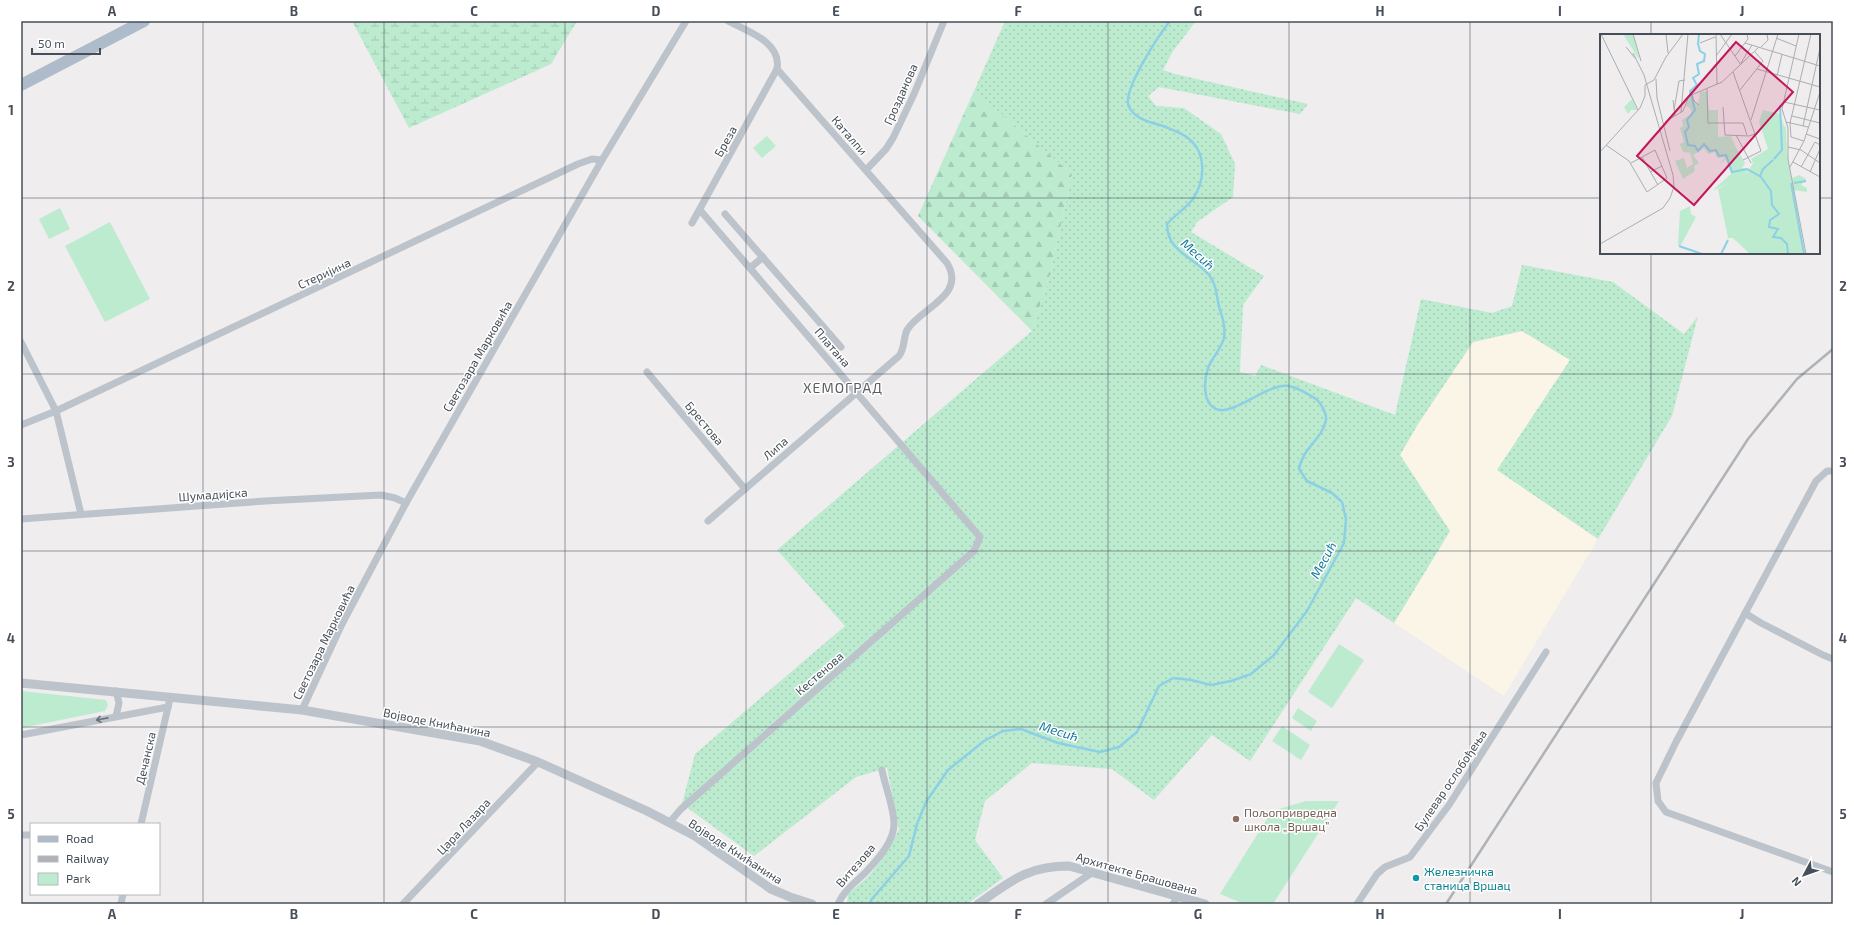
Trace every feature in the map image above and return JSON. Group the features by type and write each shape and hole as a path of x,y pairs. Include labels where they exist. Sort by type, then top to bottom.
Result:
{"main road":[{"path":"21,85 144,21"}],"street":[{"name":"Светозара Марковића","path":"302,710 342,624 406,503 602,160 686,21"},
{"path":"728,21 772,47 777,56 777,69"},
{"name":"Грозданова","path":"866,170 886,149 893,138 914,94 944,21"},
{"name":"Каталпи","path":"777,69 947,263 952,274"},
{"name":"Бреза","path":"692,224 777,69"},
{"name":"Стеријина","path":"21,425 56,411 578,164 592,159 602,160"},
{"name":"Платана","path":"700,210 980,537"},
{"path":"725,214 841,347"},
{"path":"750,268 763,257"},
{"name":"Липа","path":"708,521 901,353 907,331 948,292 952,284 952,274"},
{"path":"21,342 56,411 81,514"},
{"name":"Брестова","path":"647,372 745,489"},
{"path":"1833,470 1827,471 1816,481 1676,742 1656,783 1658,801 1666,812 1680,819 1833,872"},
{"name":"Шумадијска","path":"21,519 265,501 380,496 395,498 406,503"},
{"name":"Кестенова","path":"669,823 681,809 974,551 980,537"},
{"path":"1745,613 1768,627 1833,659"},
{"name":"Булевар ослобођења","path":"1357,904 1377,874 1385,867 1410,857 1449,805 1546,652"},
{"name":"Војводе Книћанина","path":"21,682 302,710 480,741 538,762 648,811 720,852 771,889 812,904"},
{"path":"116,691 120,703 116,716"},
{"name":"Дечанска","path":"141,823 170,697"},
{"path":"21,735 168,706"},
{"name":"Цара Лазара","path":"402,904 538,762"},
{"name":"Витезова","path":"838,904 847,889 881,854 890,838 894,825 882,770"},
{"name":"Архитекте Брашована","path":"978,904 1015,879 1034,870 1049,866 1069,866 1094,872 1175,900 1205,904"},
{"path":"1046,904 1094,872"}],"shaded area":[{"path":"1522,331 1570,360 1497,470 1598,539 1504,696 1394,623 1450,531 1400,455 1418,424 1473,342"}],"green space":[{"path":"352,21 577,21 551,64 409,128"},
{"path":"1005,21 1196,21 1173,51 1163,70 1308,104 1300,114 1159,87 1148,96 1156,106 1184,108 1221,134 1235,164 1233,197 1197,222 1191,232 1264,276 1243,305 1240,372 1255,376 1261,365 1395,415 1421,299 1492,313 1512,306 1522,265 1613,282 1684,334 1698,316 1672,416 1598,539 1497,470 1570,360 1522,331 1473,342 1418,424 1400,455 1450,531 1394,623 1356,598 1250,761 1212,735 1154,800 1112,769 1032,763 985,801 975,840 1003,878 967,904 847,904 848,894 869,876 888,851 899,829 887,768 856,777 754,856 682,804 695,754 845,626 777,550 1032,331 1050,274 1072,174 974,91"},
{"path":"974,91 1072,174 1050,274 1032,331 918,216"},
{"path":"767,136 776,146 762,158 753,148"},
{"path":"60,208 70,229 49,239 39,219"},
{"path":"110,222 150,299 105,322 65,246"},
{"path":"1339,644 1364,660 1332,708 1308,692"},
{"path":"21,691 106,700 108,705 105,711 21,728"},
{"path":"1298,708 1317,721 1311,731 1292,718"},
{"path":"1282,726 1310,745 1301,760 1272,741"},
{"path":"1306,801 1339,801 1273,904 1244,904 1220,894 1272,811"}],"waterway":[{"name":"Месић","path":"872,904 871,900 909,856 917,824 926,802 948,770 984,741 1003,731 1021,729 1058,743 1100,752 1119,747 1137,732 1159,686 1173,678 1191,680 1211,685 1231,681 1251,674 1274,655 1307,611 1344,543 1346,519 1342,502 1332,493 1307,481 1299,469 1304,455 1321,433 1326,420 1325,412 1318,401 1303,391 1289,386 1281,386 1271,389 1232,408 1223,410 1216,409 1211,406 1206,397 1205,385 1208,368 1224,338 1223,320 1212,279 1203,269 1182,253 1171,241 1167,224 1193,199 1202,174 1201,157 1192,142 1185,136 1163,126 1139,118 1135,115 1129,107 1128,100 1130,89 1142,64 1170,21"}],"railway":[{"path":"1446,904 1748,439 1797,379 1833,349"}],"place":[{"name":"Пољопривредна школа „Вршац”","path":"1236,819"},
{"name":"Железничка станица Вршац","path":"1416,878"}],"district":[{"name":"ХЕМОГРАД","path":"843,387"}]}
